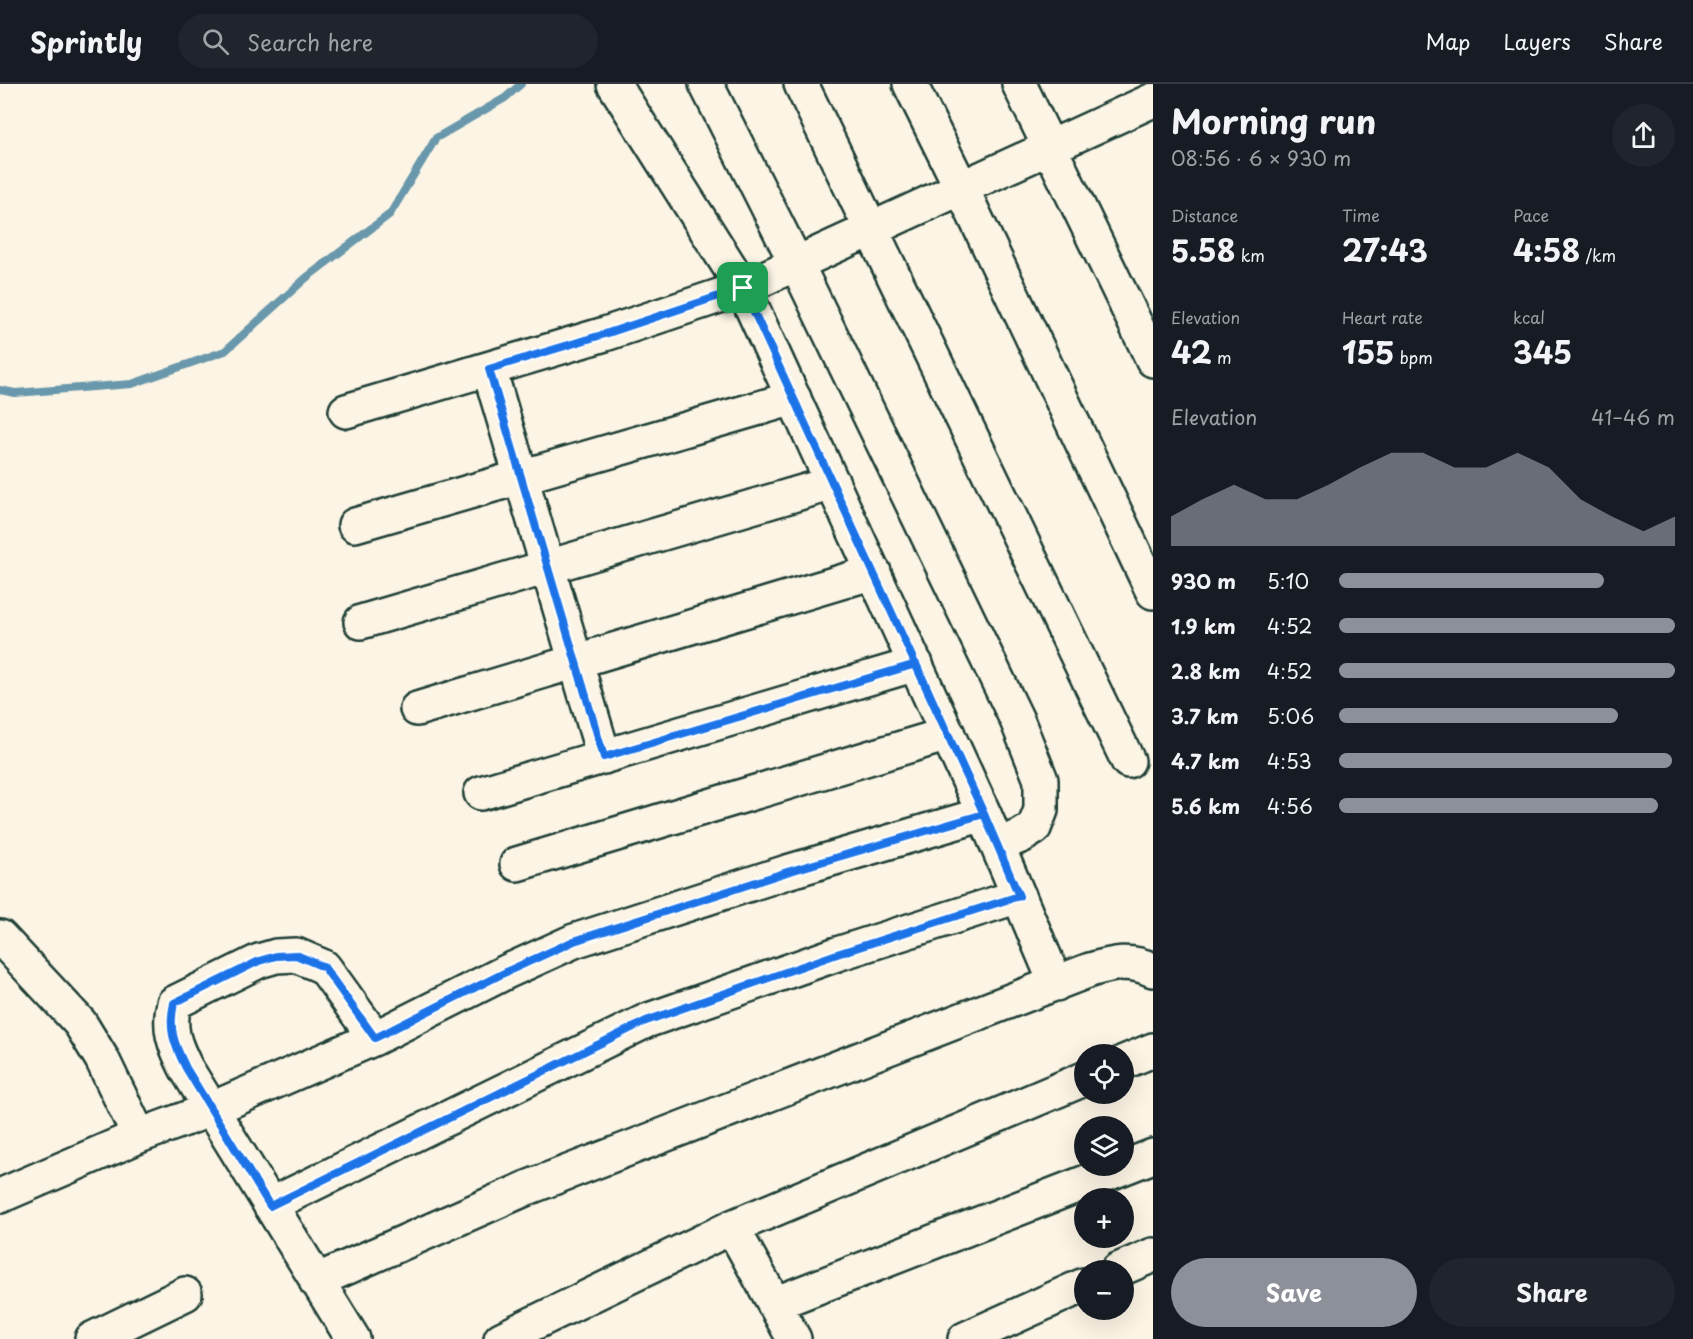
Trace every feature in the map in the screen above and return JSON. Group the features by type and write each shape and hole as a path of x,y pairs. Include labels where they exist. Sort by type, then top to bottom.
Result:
{"street":[{"path":"614,84 743,288 998,845 1056,984"},
{"path":"706,84 797,265 1017,720 1041,780 1041,810 1034,828 998,845"},
{"path":"801,84 1128,761"},
{"path":"910,84 1153,592"},
{"path":"1019,84 1049,147 1144,317 1153,360"},
{"path":"346,411 605,334 743,288 1153,100"},
{"path":"489,369 604,757"},
{"path":"355,525 794,398"},
{"path":"361,622 833,483"},
{"path":"417,709 874,572"},
{"path":"481,793 916,664"},
{"path":"517,864 948,734"},
{"path":"0,1196 138,1136 212,1109 375,1038 506,972 574,941 787,872 984,814"},
{"path":"270,1206 646,1021 837,954 1019,896"},
{"path":"0,937 80,1023 102,1059 138,1136"},
{"path":"353,1339 186,1068 174,1043 170,1020 174,1003 238,970 276,956 296,955 324,967 375,1038"},
{"path":"316,1281 527,1188 1106,965 1126,962 1140,964 1153,970"},
{"path":"1134,1058 1153,1050"},
{"path":"501,1339 732,1227 1074,1083"},
{"path":"774,1304 1153,1156"},
{"path":"732,1227 794,1339"},
{"path":"1134,1263 1153,1255"},
{"path":"965,1339 1074,1290"},
{"path":"92,1339 185,1294"}],"waterway":[{"path":"0,390 15,393 132,384 225,351 306,278 390,214 436,138 505,98 521,84"}],"route":[{"path":"743,288 605,334 489,369 604,757 916,664 984,814 1019,896 837,954 646,1021 270,1206 186,1068 174,1043 170,1020 174,1003 259,961 276,956 296,955 324,967 375,1038 506,972 574,941 787,872 984,814 743,288"}]}
